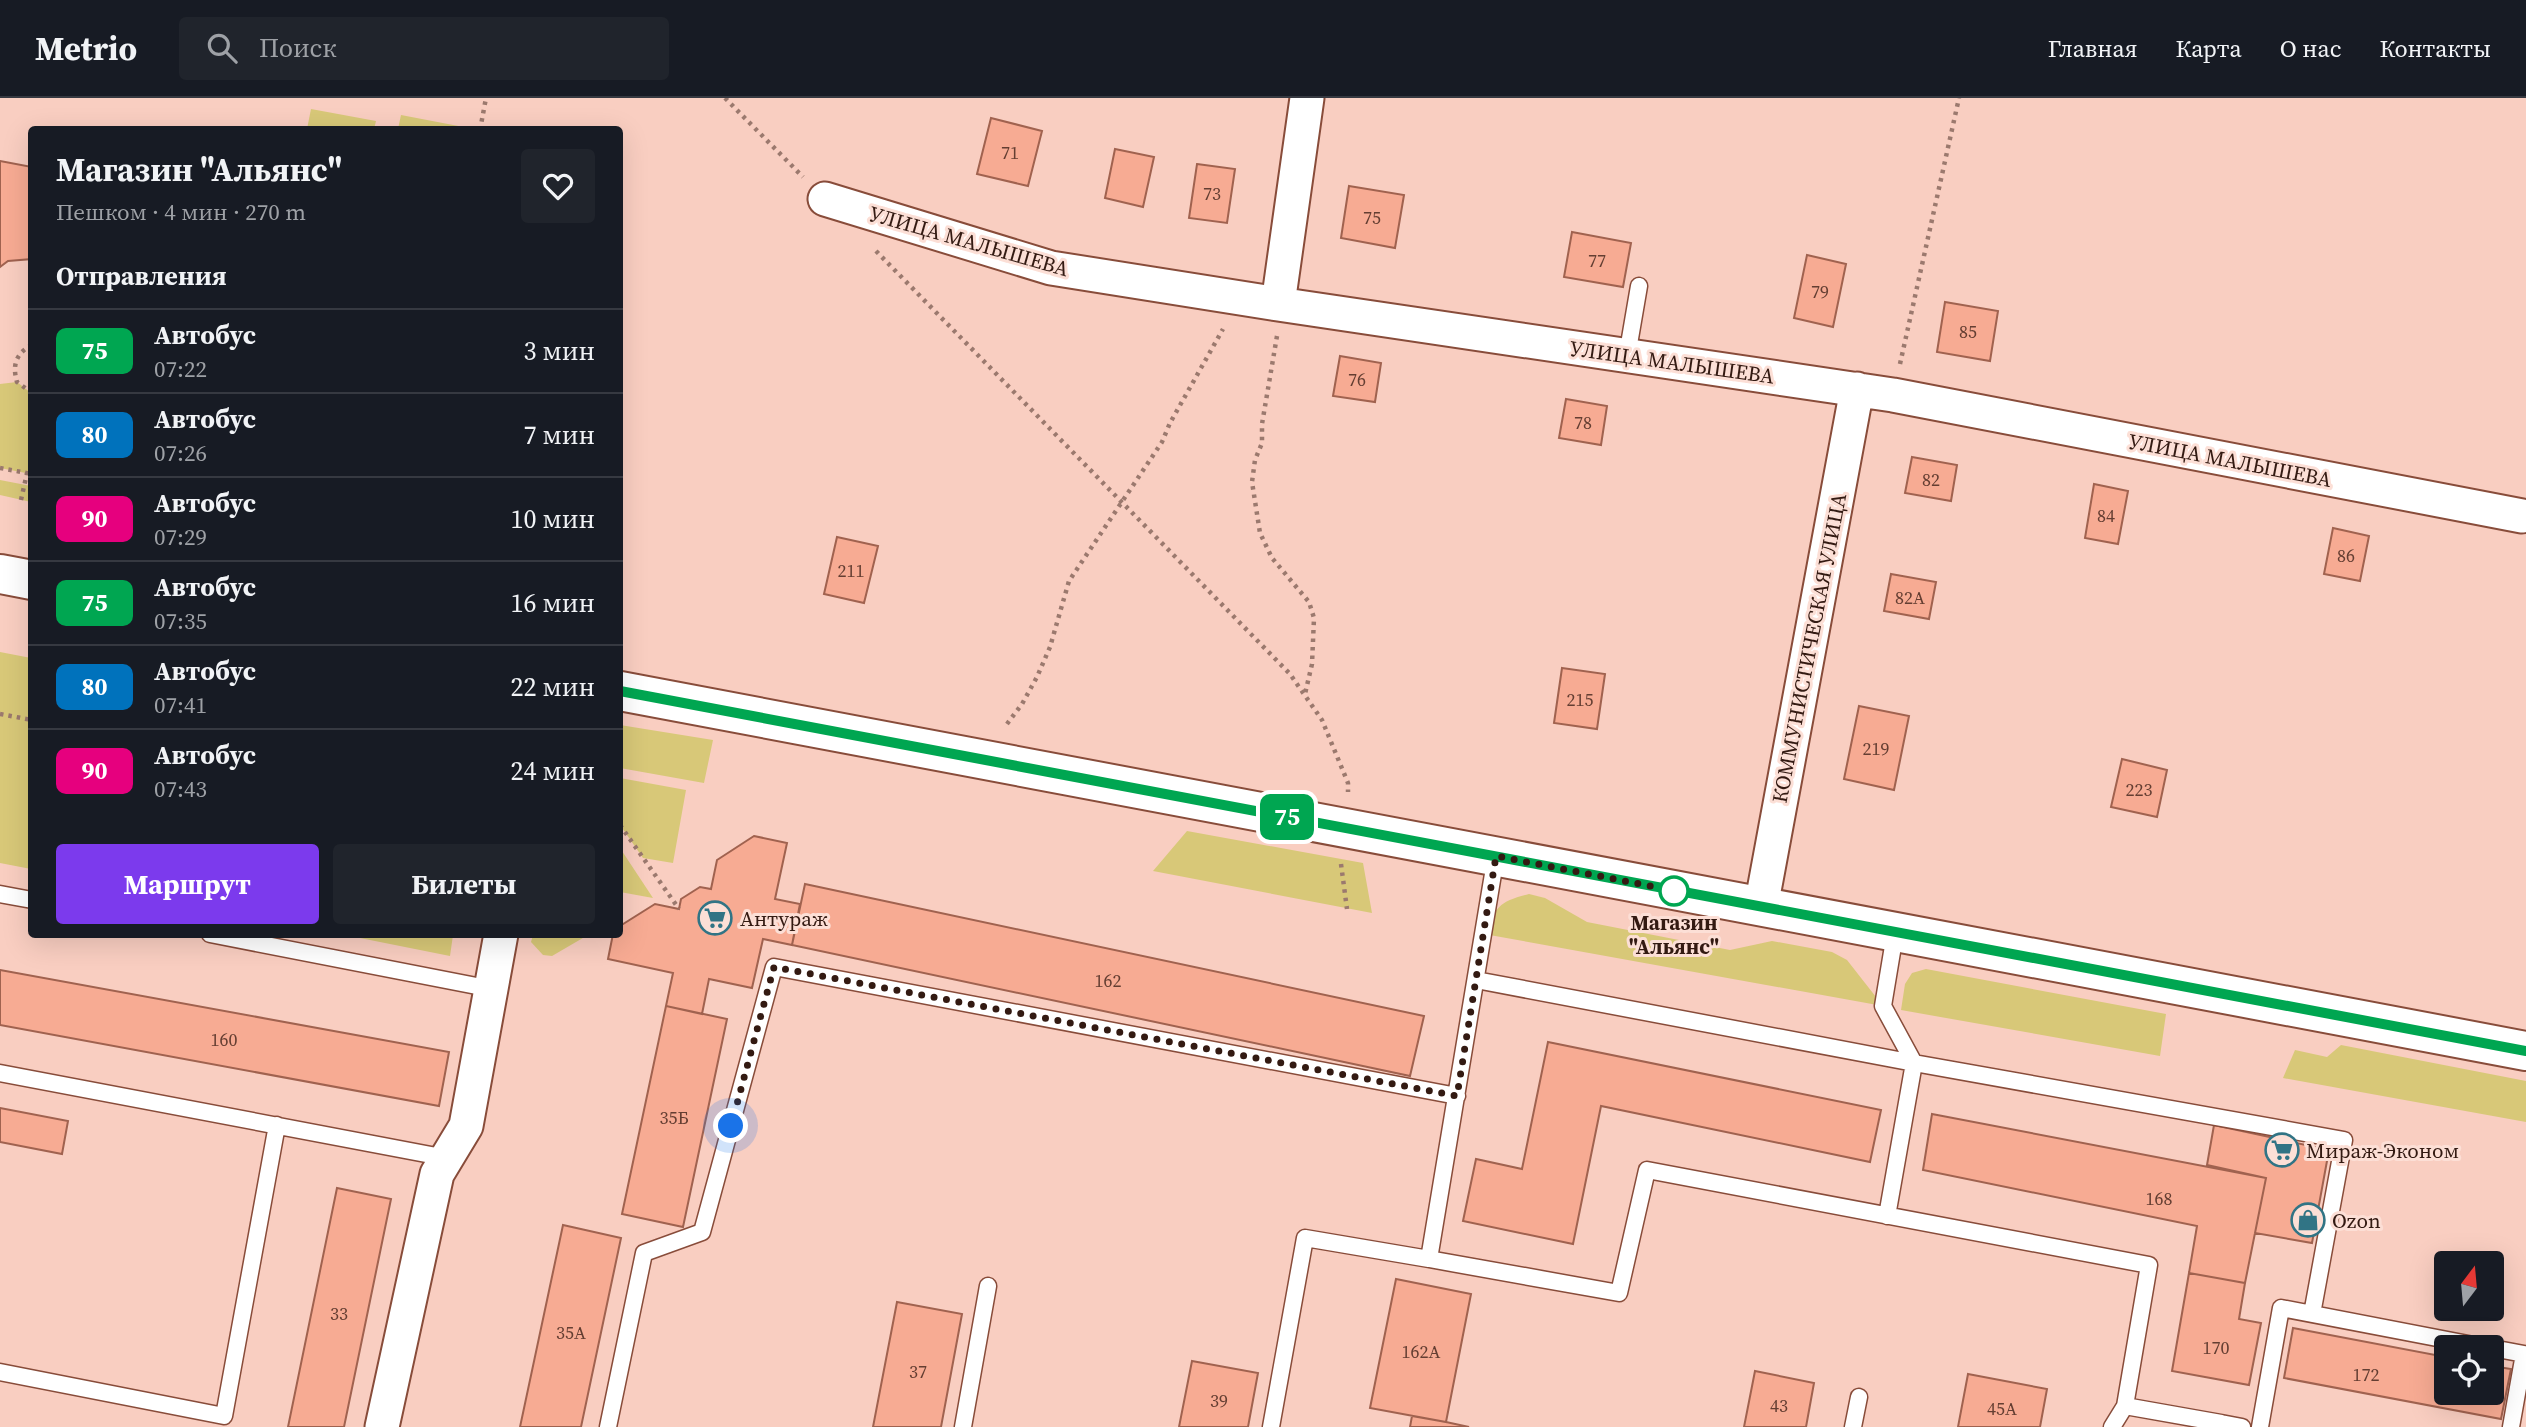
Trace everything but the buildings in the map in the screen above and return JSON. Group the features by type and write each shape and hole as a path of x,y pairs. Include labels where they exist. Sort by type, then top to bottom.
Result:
{"street":[{"path":"1278,304 1307,98"},
{"name":"УЛИЦА МАЛЫШЕВА","path":"825,199 1051,268 1235,298 1893,395 2522,516"},
{"name":"КОММУНИСТИЧЕСКАЯ УЛИЦА","path":"1761,907 1857,389"},
{"path":"0,574 28,579"},
{"path":"623,692 1895,934 2526,1051"},
{"path":"383,1427 437,1174 467,1126 500,938"}],"lane":[{"path":"1627,356 1639,286"},
{"path":"1429,1259 1496,856"},
{"path":"0,894 28,899"},
{"path":"1886,1216 1914,1063 1883,1006 1895,934"},
{"path":"231,938 492,989"},
{"path":"608,1427 645,1253 702,1232 774,967 1457,1096"},
{"path":"1475,980 1914,1063 2344,1140 2312,1314"},
{"path":"0,1073 447,1158"},
{"path":"0,1372 224,1416 277,1125"},
{"path":"1270,1427 1306,1238 1619,1293 1647,1170 2149,1265 2125,1406 2112,1427"},
{"path":"963,1427 988,1286"},
{"path":"2260,1427 2281,1308 2434,1337"},
{"path":"2504,1350 2524,1354 2511,1427"},
{"path":"1853,1427 1859,1397"},
{"path":"2125,1406 2242,1427"}],"path":[{"path":"481,126 486,98"},
{"path":"725,98 825,199"},
{"path":"1893,395 1959,98"},
{"path":"873,248 1290,674 1322,720 1348,783 1341,860 1347,909"},
{"path":"1007,724 1037,677 1050,647 1069,581 1163,442 1170,423 1228,319 1235,298"},
{"path":"1278,304 1277,342 1262,425 1262,443 1255,460 1252,482 1260,533 1272,558 1309,602 1314,618 1312,664 1305,695"},
{"path":"28,347 23,350 14,365 17,382 28,390"},
{"path":"0,468 28,474"},
{"path":"21,500 28,477"},
{"path":"0,714 28,719"},
{"path":"623,829 679,909"}],"shaded area":[{"path":"311,109 376,121 375,126 308,126"},
{"path":"401,115 458,126 399,126"},
{"path":"17,382 28,391 28,473 0,468 0,384"},
{"path":"0,480 28,485 28,501 0,495"},
{"path":"0,652 28,657 28,868 0,863"},
{"path":"623,725 713,740 704,783 623,769"},
{"path":"623,779 686,790 673,863 643,858 623,829"},
{"path":"1187,831 1363,863 1372,913 1153,871"},
{"path":"623,853 653,898 623,893"},
{"path":"1529,894 1545,898 1587,922 1730,950 1772,941 1832,952 1847,960 1883,1006 1484,934 1500,906 1511,899"},
{"path":"360,938 452,938 450,956"},
{"path":"532,938 583,938 552,956 543,955 531,942"},
{"path":"1926,969 2166,1014 2160,1056 1901,1010 1905,984 1912,973"},
{"path":"2341,1045 2526,1081 2526,1122 2283,1078 2295,1050 2327,1057"}],"bus line":[{"name":"75","path":"623,692 1895,934 2526,1051"}],"place":[{"name":"Магазин \"Альянс\"","path":"1674,891"},
{"name":"Антураж","path":"715,918"},
{"name":"Мираж-Эконом","path":"2282,1150"},
{"name":"Ozon","path":"2308,1220"}],"route":[{"path":"731,1126 774,967 1457,1096 1496,856 1674,891"}]}
